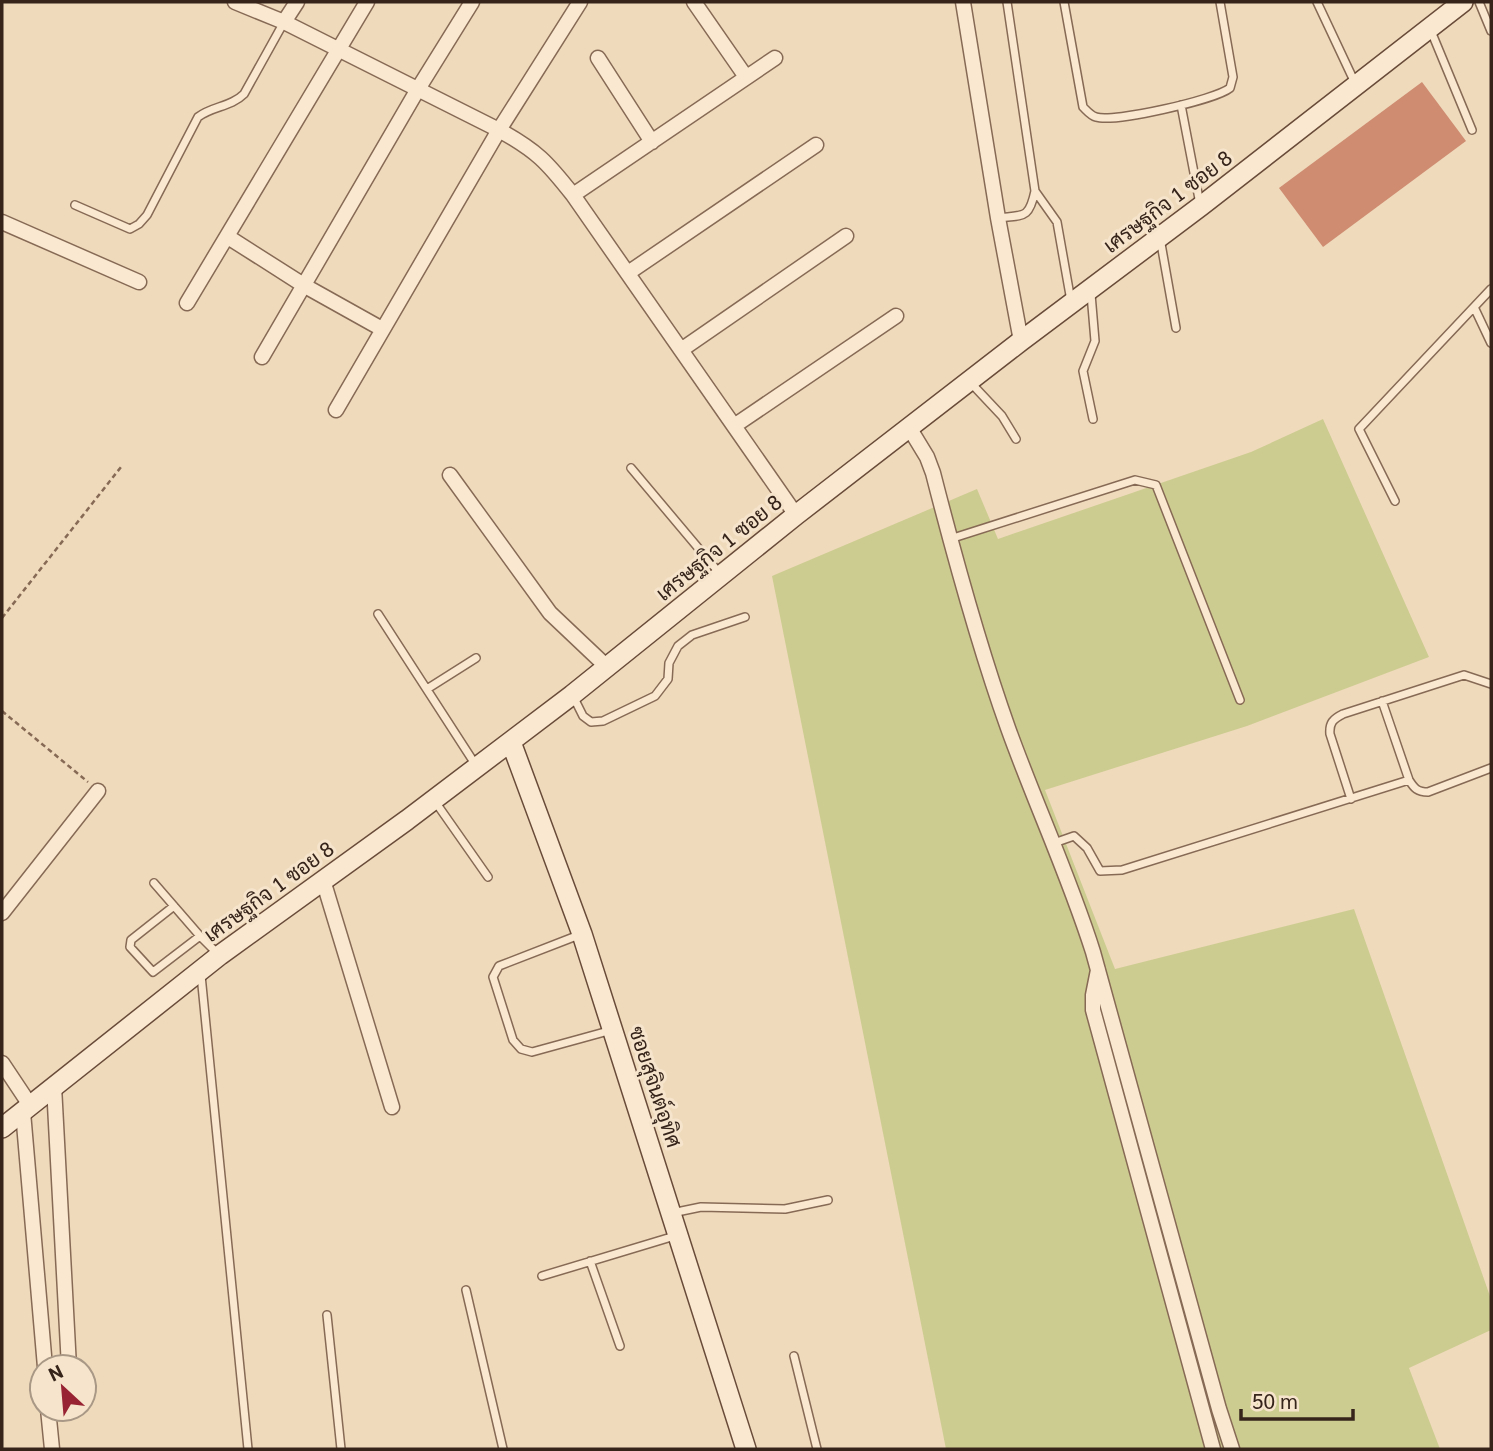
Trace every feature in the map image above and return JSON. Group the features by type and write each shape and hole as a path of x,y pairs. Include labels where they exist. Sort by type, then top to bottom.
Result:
{"street":[{"path":"234,2 284,22 499,130 538,154 573,195 796,515"},
{"path":"284,22 298,2"},
{"path":"187,303 367,2"},
{"path":"262,357 418,89 472,2"},
{"path":"336,410 499,130 580,2"},
{"path":"694,2 746,77"},
{"path":"963,2 1021,341"},
{"name":"เศรษฐกิจ 1 ซอย 8","path":"2,1126 220,955 477,768 572,695 796,515 1463,2"},
{"path":"598,58 652,142"},
{"path":"573,195 775,58"},
{"path":"628,273 816,145"},
{"path":"2,222 139,282"},
{"path":"681,350 846,236"},
{"path":"228,237 305,286 382,329"},
{"path":"734,426 896,316"},
{"path":"910,429 933,473 950,539 1008,726 1076,900 1232,1449"},
{"path":"450,475 550,612 607,667"},
{"name":"ซอยสุจินต์อุทิศ","path":"510,742 582,934 746,1449"},
{"path":"2,913 98,791"},
{"path":"323,880 392,1107"},
{"path":"1098,970 1093,1010 1213,1449"},
{"path":"2,1063 27,1108 44,1353"},
{"path":"54,1086 68,1353"},
{"path":"49,1423 52,1449"}],"lane":[{"path":"998,218 1024,215 1031,208 1035,191 1007,2"},
{"path":"1064,2 1083,107 1094,117 1108,119 1181,105 1222,94 1230,88 1233,77 1220,2"},
{"path":"1317,2 1356,86"},
{"path":"1479,2 1491,30"},
{"path":"75,205 130,229 139,224 147,215 198,117 209,108 238,100 244,94 284,22"},
{"path":"1430,27 1472,130"},
{"path":"1181,105 1201,206"},
{"path":"1035,191 1057,222 1072,303"},
{"path":"1160,237 1176,328"},
{"path":"1395,501 1359,429 1491,289"},
{"path":"1091,290 1095,341 1083,371 1093,419"},
{"path":"1474,307 1491,343"},
{"path":"970,382 1002,416 1016,439"},
{"path":"631,468 722,575"},
{"path":"950,539 1135,480 1156,485 1240,700"},
{"path":"379,614 477,768"},
{"path":"572,695 583,716 591,722 603,721 655,696 668,679 669,663 678,646 692,635 746,617"},
{"path":"426,689 476,658"},
{"path":"1350,799 1329,734 1333,719 1464,676 1491,684"},
{"path":"1382,701 1414,788 1428,792 1491,768"},
{"path":"1054,844 1074,836 1087,848 1100,871 1122,870 1409,780"},
{"path":"433,799 488,877"},
{"path":"154,883 220,955"},
{"path":"174,906 131,940 130,947 153,972 200,936"},
{"path":"582,934 510,959 499,966 494,977 513,1040 522,1049 532,1052 613,1030"},
{"path":"200,971 248,1449"},
{"path":"672,1213 701,1207 785,1209 828,1200"},
{"path":"542,1276 679,1235"},
{"path":"590,1261 620,1346"},
{"path":"466,1290 503,1449"},
{"path":"327,1315 341,1449"},
{"path":"794,1356 817,1449"}],"path":[{"path":"2,618 121,467"},
{"path":"2,711 98,791"}],"shaded area":[{"path":"1323,419 1429,657 1247,726 1045,790 1115,969 1354,909 1491,1299 1491,1330 1409,1368 1440,1449 946,1449 772,576 977,489 998,539 1251,452"}],"building":[{"path":"1422,82 1466,141 1323,247 1279,188"}]}
